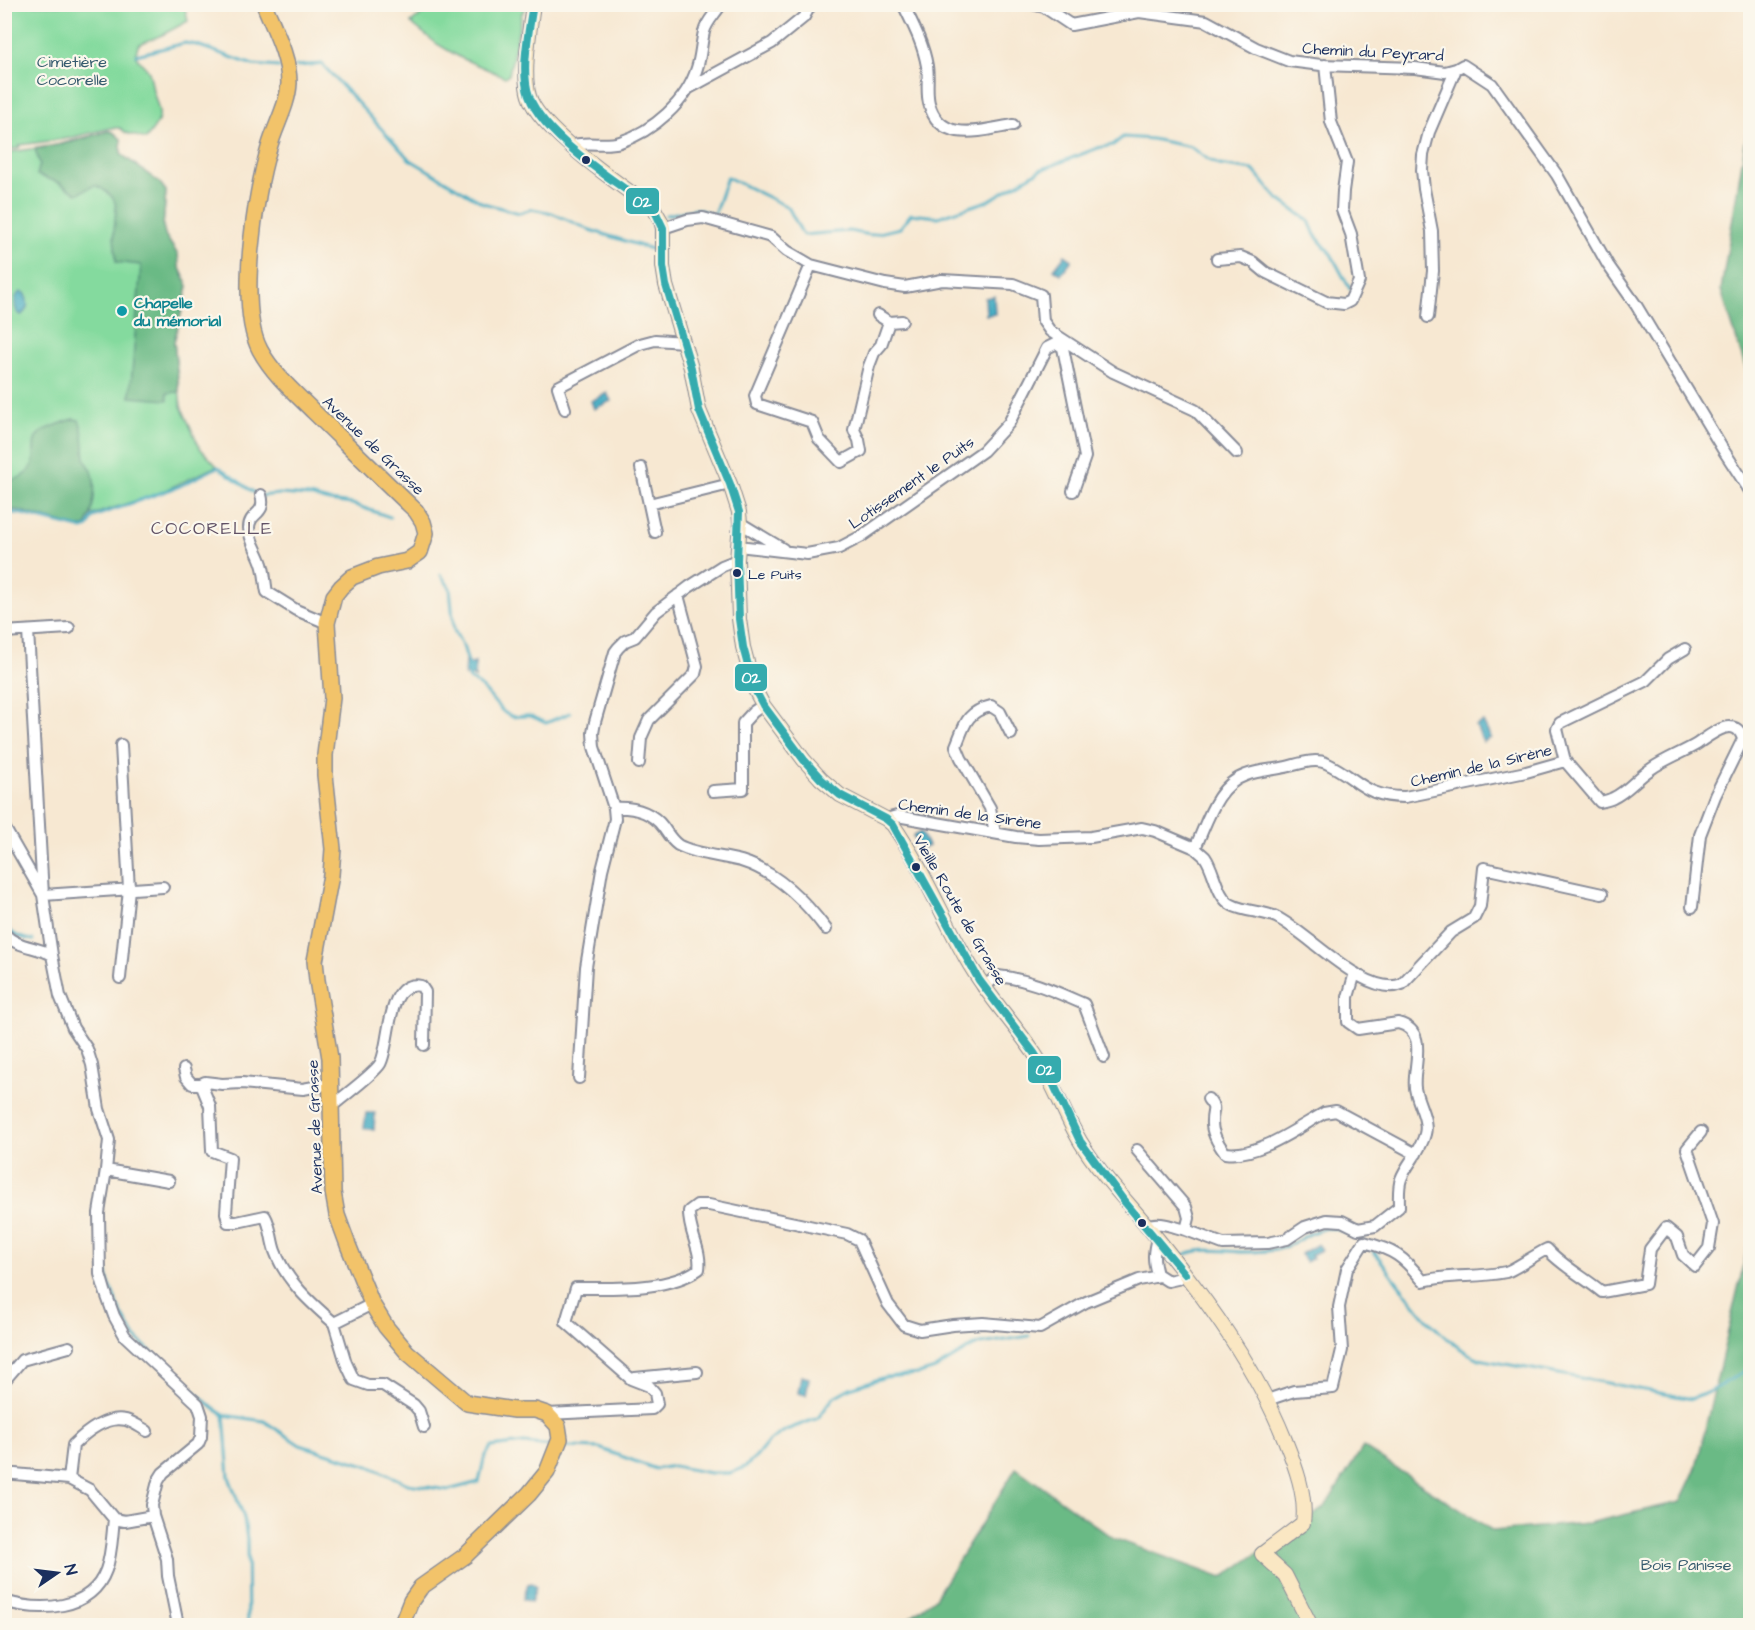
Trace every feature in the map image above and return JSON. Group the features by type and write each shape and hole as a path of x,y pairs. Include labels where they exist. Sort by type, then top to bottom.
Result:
{"main road":[{"name":"Avenue de Grasse","path":"264,4 284,56 289,84 287,97 271,139 260,184 250,261 251,316 255,335 267,360 288,386 416,510 426,533 425,543 413,558 364,571 340,587 334,596 327,623 332,698 325,755 325,775 333,849 331,875 315,961 316,980 330,1058 333,1192 337,1215 372,1304 386,1328 407,1352 467,1403 514,1410 534,1410 547,1414"},
{"path":"401,1626 411,1601 421,1587 465,1556 547,1472 560,1439 558,1426 547,1414"}],"street":[{"path":"533,4 527,80 529,97 545,121 570,146 654,209 663,228 687,220 703,218 771,237 787,251 811,265 885,284 905,287 942,280 1013,284 1041,295 1044,321 1050,331 1113,372 1195,410 1237,453"},
{"path":"689,88 697,69 704,30 721,4"},
{"path":"570,146 597,142 616,143 634,137 654,124 689,88 772,43 804,17 811,4"},
{"path":"903,4 921,41 927,67 929,102 933,115 940,124 963,133 1013,125"},
{"name":"Chemin du Peyrard","path":"1032,4 1044,7 1071,25 1139,12 1206,21 1256,48 1289,61 1325,65 1415,68 1445,72 1463,65 1492,84 1551,166 1608,266 1636,305 1750,491"},
{"path":"1062,4 1062,17"},
{"path":"1217,259 1241,258 1253,262 1265,272 1326,302 1344,304 1353,296 1359,281 1351,234 1342,210 1347,162 1331,122 1325,65"},
{"path":"1428,317 1433,271 1432,231 1423,180 1423,155 1429,132 1456,69"},
{"name":"Vieille Route de Grasse","path":"663,228 663,266 666,285 684,342 703,423 730,484 739,512 737,553 739,619 751,679 763,705 821,779 840,795 893,825 983,987 1034,1053 1053,1083 1080,1141 1124,1201 1185,1274 1232,1340 1267,1400 1295,1465 1304,1513 1303,1523 1262,1554 1285,1575 1311,1626"},
{"path":"811,265 755,396 757,404 812,422 819,439 841,462 861,451 854,430 869,366 881,345 889,322"},
{"path":"878,315 889,322 902,321"},
{"path":"565,409 558,387 640,344 655,340 684,342"},
{"name":"Lotissement le Puits","path":"737,553 807,554 839,548 862,536 982,451 1009,423 1047,348 1057,343 1063,348 1085,456 1072,491"},
{"path":"641,468 655,532"},
{"path":"649,504 730,484"},
{"path":"262,498 262,510 253,518 249,530 263,565 267,592 296,610 327,623"},
{"path":"740,523 788,552"},
{"path":"579,1077 587,958 602,870 615,819 614,808 593,741 595,722 615,652 625,640 641,632 656,612 737,553"},
{"path":"639,763 641,738 650,720 695,674 697,666 678,595"},
{"path":"4,632 69,628"},
{"path":"28,631 43,895 60,996 74,1028 87,1049 99,1108 109,1140 99,1214 100,1274 114,1317 125,1336 190,1396 201,1410 201,1437 193,1449 163,1473 158,1481 152,1505 153,1516 167,1559 168,1576 178,1625"},
{"name":"Chemin de la Sirène","path":"1685,649 1668,659 1646,681 1560,723 1557,729 1565,761 1600,802 1614,798 1650,769 1697,744 1714,730 1734,728 1741,734 1743,739 1715,796 1700,835 1692,907"},
{"path":"713,791 743,789 743,723 763,705"},
{"path":"995,833 990,808 956,746 969,715 991,706 1000,712 1011,734"},
{"path":"120,978 129,890 121,745"},
{"name":"Chemin de la Sirène","path":"886,819 897,816 1016,837 1059,839 1091,837 1142,828 1195,848 1225,789 1234,780 1256,772 1322,761 1375,794 1405,797 1526,772 1565,761"},
{"path":"614,808 629,807 655,818 671,840 686,848 744,862 766,873 804,901 826,929"},
{"path":"4,827 43,895"},
{"path":"1195,848 1205,858 1224,897 1231,905 1279,918 1355,973 1381,985 1393,987 1402,984 1451,932 1474,918 1480,906 1484,868 1602,894"},
{"path":"43,895 163,887"},
{"path":"4,933 15,942 52,951"},
{"path":"1146,1226 1160,1224 1186,1230 1223,1244 1268,1244 1287,1239 1305,1227 1327,1220 1342,1221 1358,1229 1375,1226 1399,1207 1401,1180 1422,1145 1426,1131 1415,1087 1418,1060 1416,1040 1411,1029 1398,1023 1358,1029 1348,1022 1348,997 1355,973"},
{"path":"983,987 998,976 1015,978 1031,982 1084,1004 1104,1057"},
{"path":"331,1107 380,1064 395,1003 406,988 414,984 421,986 425,992 424,1045"},
{"path":"184,1069 186,1077 192,1084 242,1083 303,1089 330,1084"},
{"path":"201,1084 210,1106 212,1151 230,1158 226,1213 228,1222 265,1216 275,1252 288,1275 309,1302 334,1323 346,1363 354,1380 368,1385 383,1385 414,1405 419,1411 424,1427"},
{"path":"1208,1099 1215,1113 1212,1119 1213,1129 1218,1144 1225,1153 1236,1155 1254,1151 1324,1113 1336,1111 1416,1154"},
{"path":"1267,1400 1294,1391 1333,1388 1342,1350 1339,1307 1347,1269 1364,1242 1389,1249 1409,1263 1423,1281 1442,1276 1475,1276 1509,1271 1547,1249 1558,1261 1581,1275 1602,1292 1645,1284 1650,1249 1666,1228 1677,1237 1683,1255 1695,1266 1709,1248 1713,1224 1687,1149 1701,1132"},
{"path":"1137,1150 1186,1207 1190,1218 1186,1230"},
{"path":"106,1170 169,1181"},
{"path":"547,1414 652,1409 657,1404 655,1393 649,1386 632,1378 566,1322 576,1288 638,1287 688,1276 699,1269 700,1259 688,1223 689,1212 697,1205 709,1205 847,1234 859,1240 888,1304 904,1325 920,1330 953,1324 983,1323 1040,1328 1086,1302 1139,1280 1159,1276"},
{"path":"1157,1239 1154,1248 1154,1264 1159,1276 1168,1281 1185,1274"},
{"path":"1139,1280 1154,1264"},
{"path":"334,1323 372,1304"},
{"path":"4,1382 22,1360 69,1347"},
{"path":"632,1378 698,1372"},
{"path":"69,1479 72,1445 91,1430 114,1418 128,1420 147,1431"},
{"path":"4,1473 69,1479 90,1490 114,1519 125,1521 153,1516"},
{"path":"4,1601 20,1606 55,1607 83,1598 106,1572 114,1519"}],"green space":[{"name":"Cimetière Cocorelle","path":"4,5 184,5 188,21 139,44 137,50 138,60 149,72 159,112 156,126 146,139 126,133 120,128 111,128 65,139 20,145 19,148 5,150"},
{"path":"434,5 528,5 522,13 509,75 505,77 461,58 437,44 411,23"},
{"path":"1750,124 1750,382 1721,290"},
{"path":"108,131 121,139 121,154 160,183 166,191 163,226 165,235 178,255 179,266 188,286 174,342 181,406 200,448 217,466 157,494 91,515 85,527 77,527 17,510 5,511 5,153 57,145"},
{"path":"108,131 121,139 121,154 160,183 166,191 163,226 165,235 178,255 179,266 188,286 174,342 179,392 167,393 168,400 130,397 141,265 116,262 114,199 95,185 77,194 60,183 37,175 40,164 35,149 72,142"},
{"path":"73,419 79,420 81,425 85,458 94,477 92,508 85,527 77,527 17,510 5,511 5,479 16,479 32,466 34,444 38,435"},
{"name":"Bois Panisse","path":"1750,1237 1750,1625 899,1626 935,1598 1016,1468 1113,1538 1222,1578 1325,1507 1363,1447 1493,1531 1588,1523 1680,1502 1696,1468"}],"water":[{"path":"1065,255 1072,260 1061,274 1054,269"},
{"path":"20,292 24,293 27,299 26,311 21,315 17,312 15,304"},
{"path":"994,296 995,314 986,315 985,298"},
{"path":"607,393 611,401 594,409 591,401"},
{"path":"465,660 466,663 475,662 475,679 466,675 465,677"},
{"path":"1483,722 1491,738 1483,742 1476,726"},
{"path":"921,832 928,846 920,849 913,836"},
{"path":"366,1113 375,1113 374,1130 364,1128"},
{"path":"1318,1244 1321,1250 1311,1255 1313,1258 1306,1262 1301,1254"},
{"path":"801,1376 809,1378 806,1395 798,1393"},
{"path":"532,1583 536,1587 531,1602 523,1599 528,1584"}],"waterway":[{"path":"136,55 185,43 253,65 279,67"},
{"path":"296,66 322,64 409,159 483,203 519,213 532,209 552,213 590,230 654,250 654,226"},
{"path":"666,215 697,209 714,215 727,177 788,207 803,235 849,231 871,235 900,228 911,214 938,217 988,201 1040,170 1098,148 1113,145 1123,137 1152,139 1191,147 1219,165 1253,170 1277,198 1309,221 1315,235 1331,254 1350,289"},
{"path":"4,513 18,513 83,529 88,527 93,517 180,486 218,467 259,496 280,494 309,496 352,504 390,517"},
{"path":"441,575 450,588 454,630 464,649 469,666"},
{"path":"470,672 469,679 480,686 508,715 530,716 546,723 570,713"},
{"path":"4,923 16,935 33,940"},
{"path":"1182,1256 1205,1250 1247,1252 1275,1250 1316,1231 1331,1228 1362,1240"},
{"path":"1371,1248 1433,1325 1462,1350 1479,1359 1692,1399 1709,1392 1750,1368"},
{"path":"105,1259 108,1281 121,1313 135,1337 213,1408 224,1415 264,1421 300,1445 369,1466 408,1484 448,1490 479,1482 484,1459 491,1447 524,1443 550,1446"},
{"path":"567,1447 599,1448 656,1469 673,1466 710,1473 730,1473 745,1467 769,1441 786,1430 818,1418 834,1397 850,1388 885,1377 919,1374 935,1369 975,1345 1029,1336"},
{"path":"224,1415 229,1477 244,1518 247,1539 248,1626"}],"transit line":[{"name":"02","path":"533,4 525,75 529,96 537,111 565,143 654,209 663,228 663,266 666,285 691,368 699,410 730,484 739,512 737,560 739,619 743,647 754,688 763,705 821,779 840,795 893,825 979,980 1034,1053 1053,1083 1080,1141 1124,1201 1185,1274"}],"place":[{"name":"Chapelle du mémorial","path":"122,311"},
{"name":"Le Puits","path":"737,573"}],"district":[{"name":"COCORELLE","path":"212,528"}]}
